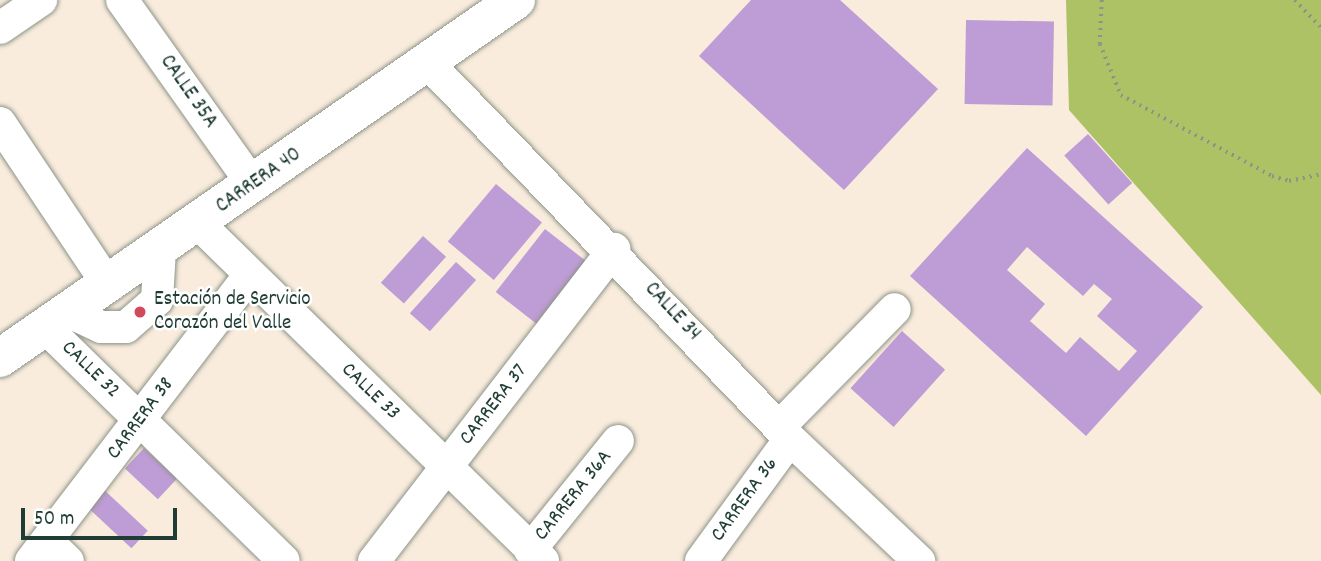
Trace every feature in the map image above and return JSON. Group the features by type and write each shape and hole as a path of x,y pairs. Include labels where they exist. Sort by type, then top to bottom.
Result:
{"main road":[{"name":"CARRERA 40","path":"0,358 516,0"}],"street":[{"path":"0,28 41,0"},
{"name":"CALLE 35A","path":"122,0 253,185"},
{"name":"CALLE 34","path":"427,62 614,249 785,433 919,561"},
{"path":"0,123 108,285"},
{"name":"CALLE 33","path":"198,223 537,557"},
{"path":"57,319 101,327 126,327 157,300 160,249"},
{"name":"CARRERA 37","path":"374,561 614,249"},
{"name":"CARRERA 38","path":"48,554 141,421 250,275"},
{"name":"CARRERA 36","path":"701,561 785,433 895,309"},
{"name":"CALLE 32","path":"57,319 141,421 284,561"},
{"name":"CARRERA 36A","path":"537,557 618,441"}],"path":[{"path":"1102,0 1100,44 1121,95 1272,176 1289,181 1321,174"},
{"path":"1295,0 1321,28"}],"green space":[{"path":"1066,0 1321,0 1321,395 1069,110"}],"building":[{"path":"751,0 840,0 938,89 844,190 699,56"},
{"path":"966,20 1054,22 1053,106 965,104"},
{"path":"1088,134 1132,183 1108,204 1064,155"},
{"path":"1027,148 1203,307 1086,436 910,276","holes":["1027,247 1083,296 1094,284 1112,299 1097,316 1137,351 1119,371 1080,337 1066,353 1030,321 1045,304 1007,270"]},
{"path":"496,184 542,223 494,280 448,241"},
{"path":"545,229 589,263 540,327 496,292"},
{"path":"423,236 446,257 404,304 381,283"},
{"path":"456,262 476,280 430,331 410,313"},
{"path":"902,331 945,370 894,427 850,388"},
{"path":"144,448 177,479 158,499 125,468"},
{"path":"101,487 148,531 131,548 85,505"}],"place":[{"name":"Estación de Servicio Corazón del Valle","path":"140,312"}]}
